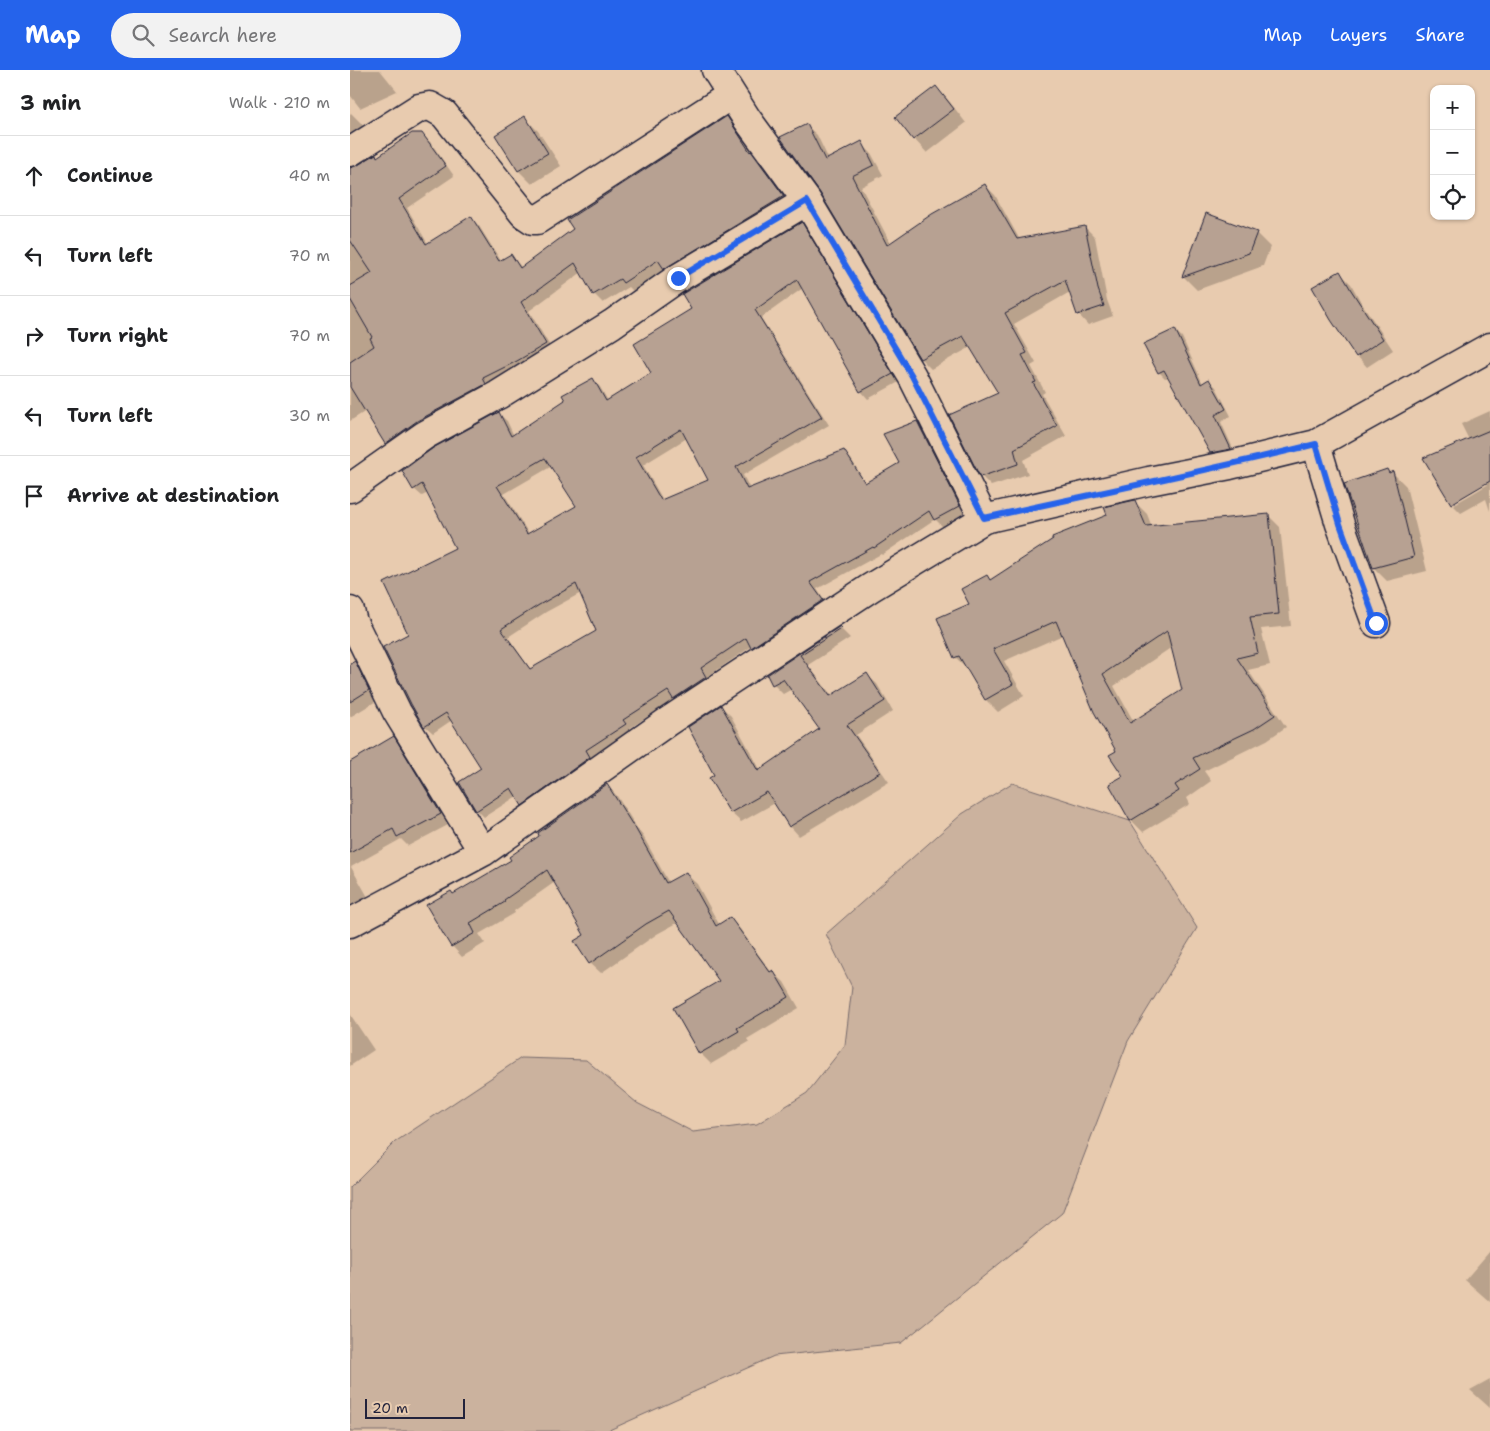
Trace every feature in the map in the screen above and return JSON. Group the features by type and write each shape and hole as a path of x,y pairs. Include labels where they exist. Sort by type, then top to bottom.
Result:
{"street":[{"path":"716,70 731,95 807,201 912,376 984,518"},
{"path":"350,152 418,108 430,106 444,114 524,214 533,220 537,220 731,95"},
{"path":"350,488 425,435 498,395 612,324 678,278 807,201"},
{"path":"350,923 483,852 676,717 870,588 984,518 1230,465 1316,444 1490,347"},
{"path":"1316,444 1340,524 1376,623"},
{"path":"350,611 397,712 483,852"}],"shaded area":[{"path":"1012,783 1130,821 1197,928 1128,1041 1062,1213 901,1343 774,1356 607,1431 350,1431 350,1187 395,1142 521,1058 586,1060 637,1103 693,1132 757,1124 807,1093 845,1045 852,987 826,934 962,814"}],"building":[{"path":"936,86 954,109 913,140 895,117"},
{"path":"525,116 548,153 518,171 495,135"},
{"path":"727,116 750,152 784,196 664,269 658,260 623,283 620,279 593,295 575,263 521,302 546,344 483,378 486,384 417,421 385,444 350,387 350,362 374,346 370,338 372,337 350,299 350,286 372,273 350,240 350,168 376,154 377,157 412,133 422,133 446,166 399,199 426,244 471,216 499,261 511,254 520,268 573,229 567,220"},
{"path":"807,124 825,160 862,141 874,165 852,176 887,245 932,214 985,184 1017,239 1085,226 1098,289 1104,306 1077,315 1065,280 1005,313 1027,353 1022,355 1036,382 1033,383 1057,426 1014,449 1018,464 980,477 949,415 998,393 963,336 920,359 820,193 780,137"},
{"path":"1206,213 1257,232 1249,253 1182,277"},
{"path":"802,222 893,374 860,392 797,280 755,310 822,417 736,467 747,489 844,450 865,483 899,463 883,434 917,421 960,506 934,520 929,511 874,548 810,582 823,600 751,648 746,638 701,668 706,677 673,699 668,691 623,720 626,724 586,750 590,757 522,806 511,788 476,811 459,782 481,768 446,713 424,727 383,647 408,634 384,583 455,548 422,484 413,490 402,471 433,448 499,412 511,436 565,400 562,395 593,378 606,401 651,373 634,344 691,309 682,294","holes":["681,429 708,480 661,500 636,457","545,458 576,506 527,534 497,486","576,584 596,631 530,669 501,629"]},
{"path":"1340,271 1383,339 1356,357 1312,287"},
{"path":"1175,329 1201,384 1209,379 1226,409 1215,415 1231,449 1210,453 1164,370 1158,373 1143,344"},
{"path":"1490,430 1490,481 1451,504 1423,458"},
{"path":"1387,469 1389,473 1393,471 1414,557 1373,568 1344,484"},
{"path":"1135,500 1146,526 1269,514 1279,614 1250,617 1258,653 1237,658 1275,715 1254,729 1193,758 1200,769 1175,785 1179,791 1130,821 1109,784 1123,776 1109,755 1116,751 1094,712 1056,621 993,649 1013,684 985,700 959,656 954,658 937,618 969,604 961,589 987,575 990,580 1053,539 1052,537 1107,515 1104,507","holes":["1167,631 1182,690 1130,723 1103,674"]},
{"path":"840,626 842,628 800,655 830,696 867,673 885,701 847,725 880,772 789,827 767,792 730,813 709,778 714,775 688,727 721,705 758,771 819,729 783,679 772,685 767,675"},
{"path":"355,661 369,690 350,702 350,664"},
{"path":"394,736 441,814 397,837 393,829 350,853 350,762"},
{"path":"607,784 633,824 666,883 686,872 716,926 730,917 770,972 773,970 789,997 737,1028 739,1031 699,1054 673,1008 719,981 669,911 646,924 589,964 574,941 584,935 547,870 504,900 505,902 470,923 475,933 451,947 426,905 451,891 453,894 511,860 509,857 539,836 538,833"}],"route":[{"path":"678,278 807,201 912,376 984,518 1230,465 1316,444 1340,524 1376,623"}]}
